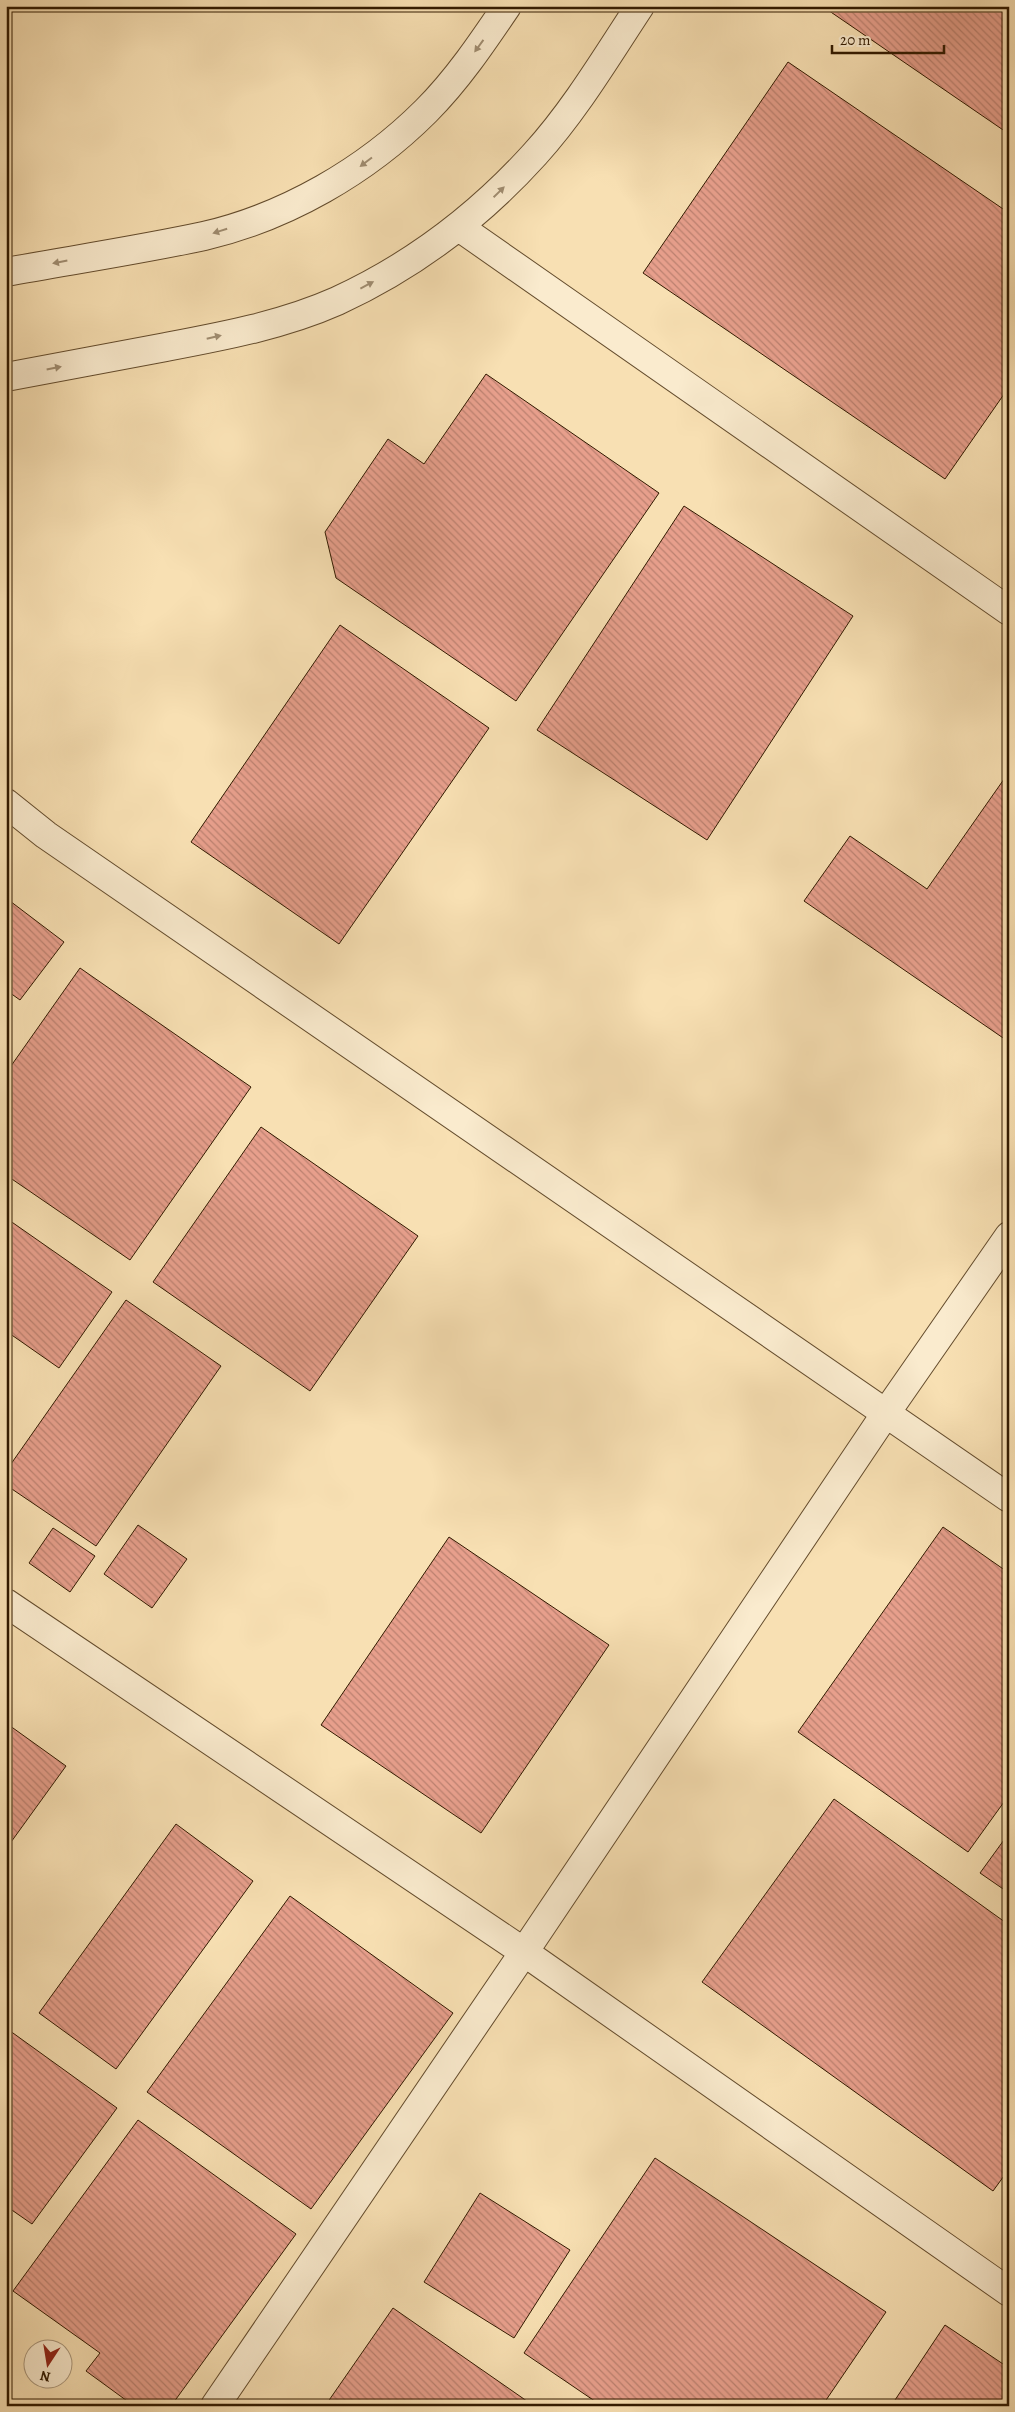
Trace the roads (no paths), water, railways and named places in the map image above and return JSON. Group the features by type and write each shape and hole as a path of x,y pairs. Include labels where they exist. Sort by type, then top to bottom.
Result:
{"street":[{"path":"6,272 205,235 246,223 286,208 324,188 360,166 394,140 426,111 455,79 507,6"},
{"path":"6,378 268,325 336,301 400,267 460,226 500,191 536,153 569,110 640,6"},
{"path":"460,226 1009,611"},
{"path":"6,803 46,835 1009,1498"},
{"path":"215,2406 524,1952 886,1413 1009,1236"},
{"path":"6,1603 524,1952 1009,2292"}]}
